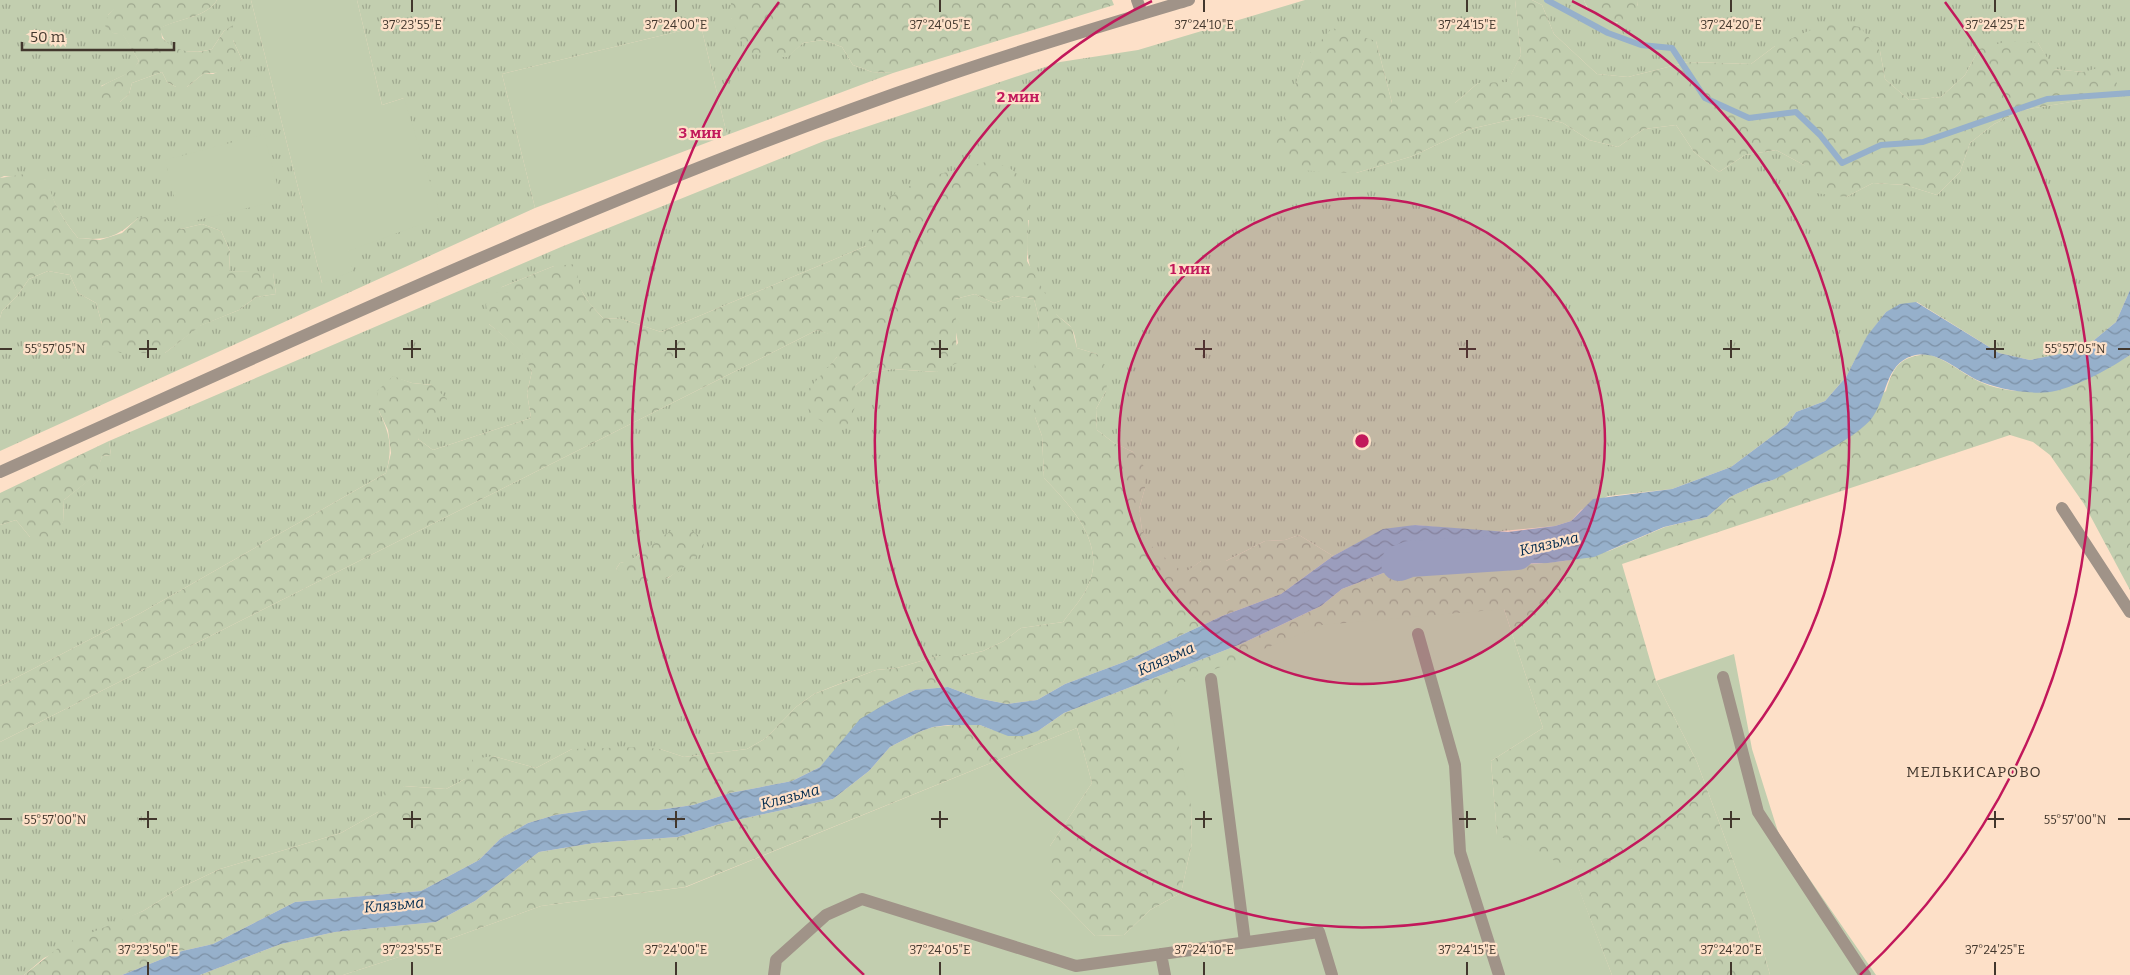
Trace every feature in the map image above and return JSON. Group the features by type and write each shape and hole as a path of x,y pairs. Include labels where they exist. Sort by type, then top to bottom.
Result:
{"street":[{"path":"1137,0 1142,14"},
{"path":"0,472 443,274 750,148 937,79 1189,0"},
{"path":"2062,508 2130,612"},
{"path":"1418,634 1455,765 1460,852 1499,975"},
{"path":"1723,677 1758,812 1865,975"},
{"path":"1211,679 1245,942"},
{"path":"774,975 776,960 826,915 862,899 1076,966 1319,932 1332,975"},
{"path":"1161,954 1165,975"}],"green space":[{"path":"0,0 116,0 116,8 108,15 113,33 123,34 139,61 133,71 101,86 120,102 129,94 132,83 162,72 167,82 176,87 187,87 203,74 213,74 242,60 233,40 233,26 224,31 212,49 196,52 180,50 167,43 160,28 206,11 217,0 251,0 322,283 348,251 404,98 382,105 357,0 731,0 731,18 787,57 803,43 823,40 842,47 853,65 872,72 893,73 727,135 701,26 502,74 535,208 0,451 0,318 2,311 17,296 29,279 48,271 70,275 78,293 96,303 102,324 102,346 165,353 199,326 239,310 256,297 276,294 273,273 229,271 230,251 221,231 202,224 181,229 138,218 124,230 111,236 97,239 78,238 59,211 46,180 4,176 0,178"},
{"path":"116,0 217,0 206,11 161,28 162,38 173,46 185,51 205,51 212,49 224,31 233,25 233,40 242,60 224,72 203,74 187,87 176,87 167,82 162,72 132,83 129,94 120,102 100,101 93,93 130,71 139,61 123,35 113,33 105,26 108,15 115,8"},
{"path":"251,0 357,0 382,105 404,98 441,217 348,251 353,271 322,283"},
{"path":"731,0 1112,0 1114,5 893,73 872,72 853,65 842,47 823,40 803,43 788,57 766,57 746,51 731,18"},
{"path":"1305,0 1515,0 1521,55 1507,83 1478,83 1455,103 1392,103 1376,41 1304,60 1295,87 1356,173 1413,156 1470,129 1531,115 1563,123 1589,140 1618,147 1644,129 1676,125 1694,152 1719,172 1745,155 1776,150 1804,165 1846,197 1873,183 1905,185 1937,195 1960,172 1970,143 1994,124 2023,110 2118,94 2083,72 2053,69 2038,43 1979,49 1965,75 1941,97 1909,100 1885,79 1880,51 1775,46 1751,64 1688,62 1628,77 1597,74 1554,34 1542,5 1532,0 1584,0 1587,8 1617,23 1638,5 1638,0 2130,0 2130,290 2116,322 2093,341 2065,353 2030,360 1999,353 1917,302 1886,312 1867,337 1846,377 1825,401 1796,412 1787,425 1731,467 1672,489 1608,496 1581,510 1571,521 1555,526 1491,532 1415,525 1356,544 1333,556 1299,535 1285,540 1265,541 1226,561 1201,561 1184,574 1152,548 1142,530 1139,509 1145,488 1133,452 1114,443 1097,430 1096,409 1106,391 1097,354 1077,348 1072,329 1055,313 1040,290 1028,259 1027,235 1029,220 866,246 661,332 622,319 603,318 589,303 578,285 554,266 502,287 489,324 522,351 532,371 527,393 531,418 433,450 418,439 432,385 412,383 393,377 379,411 386,427 390,448 386,473 139,614 0,686 0,525 16,520 30,537 63,522 64,500 96,474 102,456 111,455 109,441 561,247 824,141 1060,62 1138,50"},
{"path":"1515,0 1532,0 1542,5 1554,34 1597,74 1628,77 1688,62 1751,64 1775,46 1830,21 1860,27 1880,51 1885,79 1909,100 1941,97 1965,75 1979,49 2008,41 2038,43 2054,69 2083,72 2113,64 2119,94 2023,110 1994,124 1970,143 1960,172 1937,195 1905,185 1873,183 1846,197 1815,193 1804,165 1776,150 1745,155 1719,172 1694,152 1676,125 1644,129 1618,147 1589,140 1563,123 1531,115 1470,129 1413,156 1356,173 1292,170 1274,146 1304,60 1332,28 1376,41 1392,103 1455,103 1478,83 1507,82 1521,55"},
{"path":"1584,0 1638,0 1636,13 1628,23 1615,22 1596,15"},
{"path":"701,26 727,135 535,208 502,74"},
{"path":"264,134 281,200 181,224 165,160"},
{"path":"986,162 1007,166 1022,178 1029,197 1027,261 1057,315 1072,328 1077,348 1097,354 1109,371 1106,391 1096,409 1097,430 1114,443 1133,452 1146,469 1145,488 1139,509 1142,530 1153,548 1184,573 1201,561 1226,561 1265,541 1285,540 1299,535 1333,556 1281,594 1222,616 1124,662 1065,684 1037,700 1007,704 977,698 948,687 915,690 887,703 840,745 820,767 792,781 730,793 693,805 658,810 589,810 555,815 528,823 500,839 479,860 421,891 295,902 213,944 182,951 122,975 24,975 62,945 143,911 180,888 220,869 341,833 378,812 384,791 404,786 446,789 465,779 473,759 493,756 536,768 572,749 639,747 660,749 684,757 747,749 766,738 796,707 814,694 876,670 897,668 938,656 962,656 983,651 1004,641 1021,628 1063,622 1087,588 1092,572 1093,557 1090,542 1084,528 1065,501 1044,478 1042,436 1035,417 1032,396 1039,319 1034,299 1014,296 994,303 975,294 955,299 957,363 937,372 892,369 871,372 855,386 855,407 847,426 826,424 809,413 807,391 837,357 837,337 817,330 0,742 0,686 139,614 386,473 391,453 388,430 379,411 377,391 393,376 412,383 432,385 447,399 418,439 433,450 531,418 527,393 532,371 521,351 489,324 486,304 502,287 554,266 576,264 584,294 603,318 622,319 661,332 866,246 890,196 928,177"},
{"path":"25,174 47,180 59,211 78,238 100,240 122,233 138,218 160,216 181,229 202,224 221,231 230,251 229,271 273,272 276,294 256,297 239,310 200,326 165,353 121,353 102,346 102,324 96,303 78,293 70,275 48,271 29,279 17,296 2,311 0,318 0,178"},
{"path":"975,294 994,303 1014,296 1034,299 1039,319 1035,417 1042,436 1044,478 1065,501 1084,528 1090,542 1093,557 1092,572 1087,588 1063,622 1021,628 1004,641 983,651 962,656 938,656 897,668 876,670 814,694 796,707 766,738 747,749 684,757 660,749 572,749 536,768 493,756 465,779 446,789 404,786 378,812 341,833 220,869 180,888 143,911 44,958 24,975 0,975 0,742 817,330 837,336 837,357 823,374 855,407 855,386 871,372 892,369 937,372 958,343 954,322 955,299","holes":["639,554 694,558 668,578 635,580 616,569 620,563 631,561"]},
{"path":"1927,354 1947,362 1978,381 1998,388 2018,391 2057,388 2076,382 2130,355 2130,590 2084,504 2050,455 2033,442 2010,435 1622,564 1656,681 1697,762 1755,920 1770,975 1612,975 1571,869 1497,836 1491,761 1543,728 1504,609 1191,806 1192,843 1181,893 1150,910 1124,935 1095,936 1050,890 1050,846 1092,783 1077,728 685,887 541,906 408,954 343,975 200,975 281,944 335,932 436,922 475,901 539,852 594,843 678,837 723,823 833,799 869,771 890,747 933,727 964,724 980,725 993,730 1038,731 1064,713 1241,644 1321,606 1342,589 1399,567 1456,555 1472,555 1501,563 1534,564 1564,561 1609,551 1665,527 1707,517 1730,497 1758,484 1773,480 1886,391 1892,375 1899,364 1910,357"},
{"path":"109,441 111,455 102,456 97,474 64,500 63,522 51,538 30,537 16,520 0,525 0,493"},
{"path":"675,529 691,531 704,541 703,552 676,573 661,580 640,581 632,580 620,574 616,569 620,563 635,557"},
{"path":"1504,609 1543,728 1491,761 1497,835 1571,868 1612,975 343,975 408,954 541,906 686,887 1077,728 1092,783 1050,846 1050,890 1095,936 1124,935 1150,910 1181,893 1192,843 1191,806 1167,689 1322,625"},
{"path":"1734,654 1752,749 1779,835 1876,975 1770,975 1755,920 1697,762 1656,681"}],"water":[{"path":"2130,290 2130,355 2094,376 2064,389 2037,393 2026,392 2004,389 1977,380 1930,355 1912,356 1896,366 1877,410 1872,418 1853,435 1773,480 1758,484 1730,497 1707,517 1664,527 1594,557 1548,563 1516,564 1501,563 1472,555 1456,555 1399,567 1342,589 1321,606 1241,644 1064,713 1038,731 1023,736 1008,736 980,725 948,725 933,727 919,732 890,747 869,771 833,799 723,823 678,837 594,843 539,852 475,901 436,922 335,932 281,944 200,975 122,975 182,951 213,944 295,902 421,891 479,860 500,839 528,823 555,815 589,810 658,810 693,805 730,793 792,781 820,767 860,719 887,703 915,690 948,687 977,698 1007,704 1037,700 1065,684 1124,662 1222,616 1281,594 1333,556 1383,529 1415,525 1508,532 1555,526 1571,521 1593,499 1672,489 1731,467 1787,425 1796,412 1825,401 1846,377 1867,336 1886,312 1900,304 1916,302 1999,353 2030,360 2065,353 2093,341 2116,322"}],"waterway":[{"path":"1547,0 1608,33 1641,45 1672,48 1705,98 1749,118 1796,112 1820,135 1842,163 1881,145 1923,142 2047,99 2130,93"},
{"name":"Клязьма","path":"1399,563 1410,559 1517,552"}],"district":[{"name":"МЕЛЬКИСАРОВО","path":"1974,772"}]}
